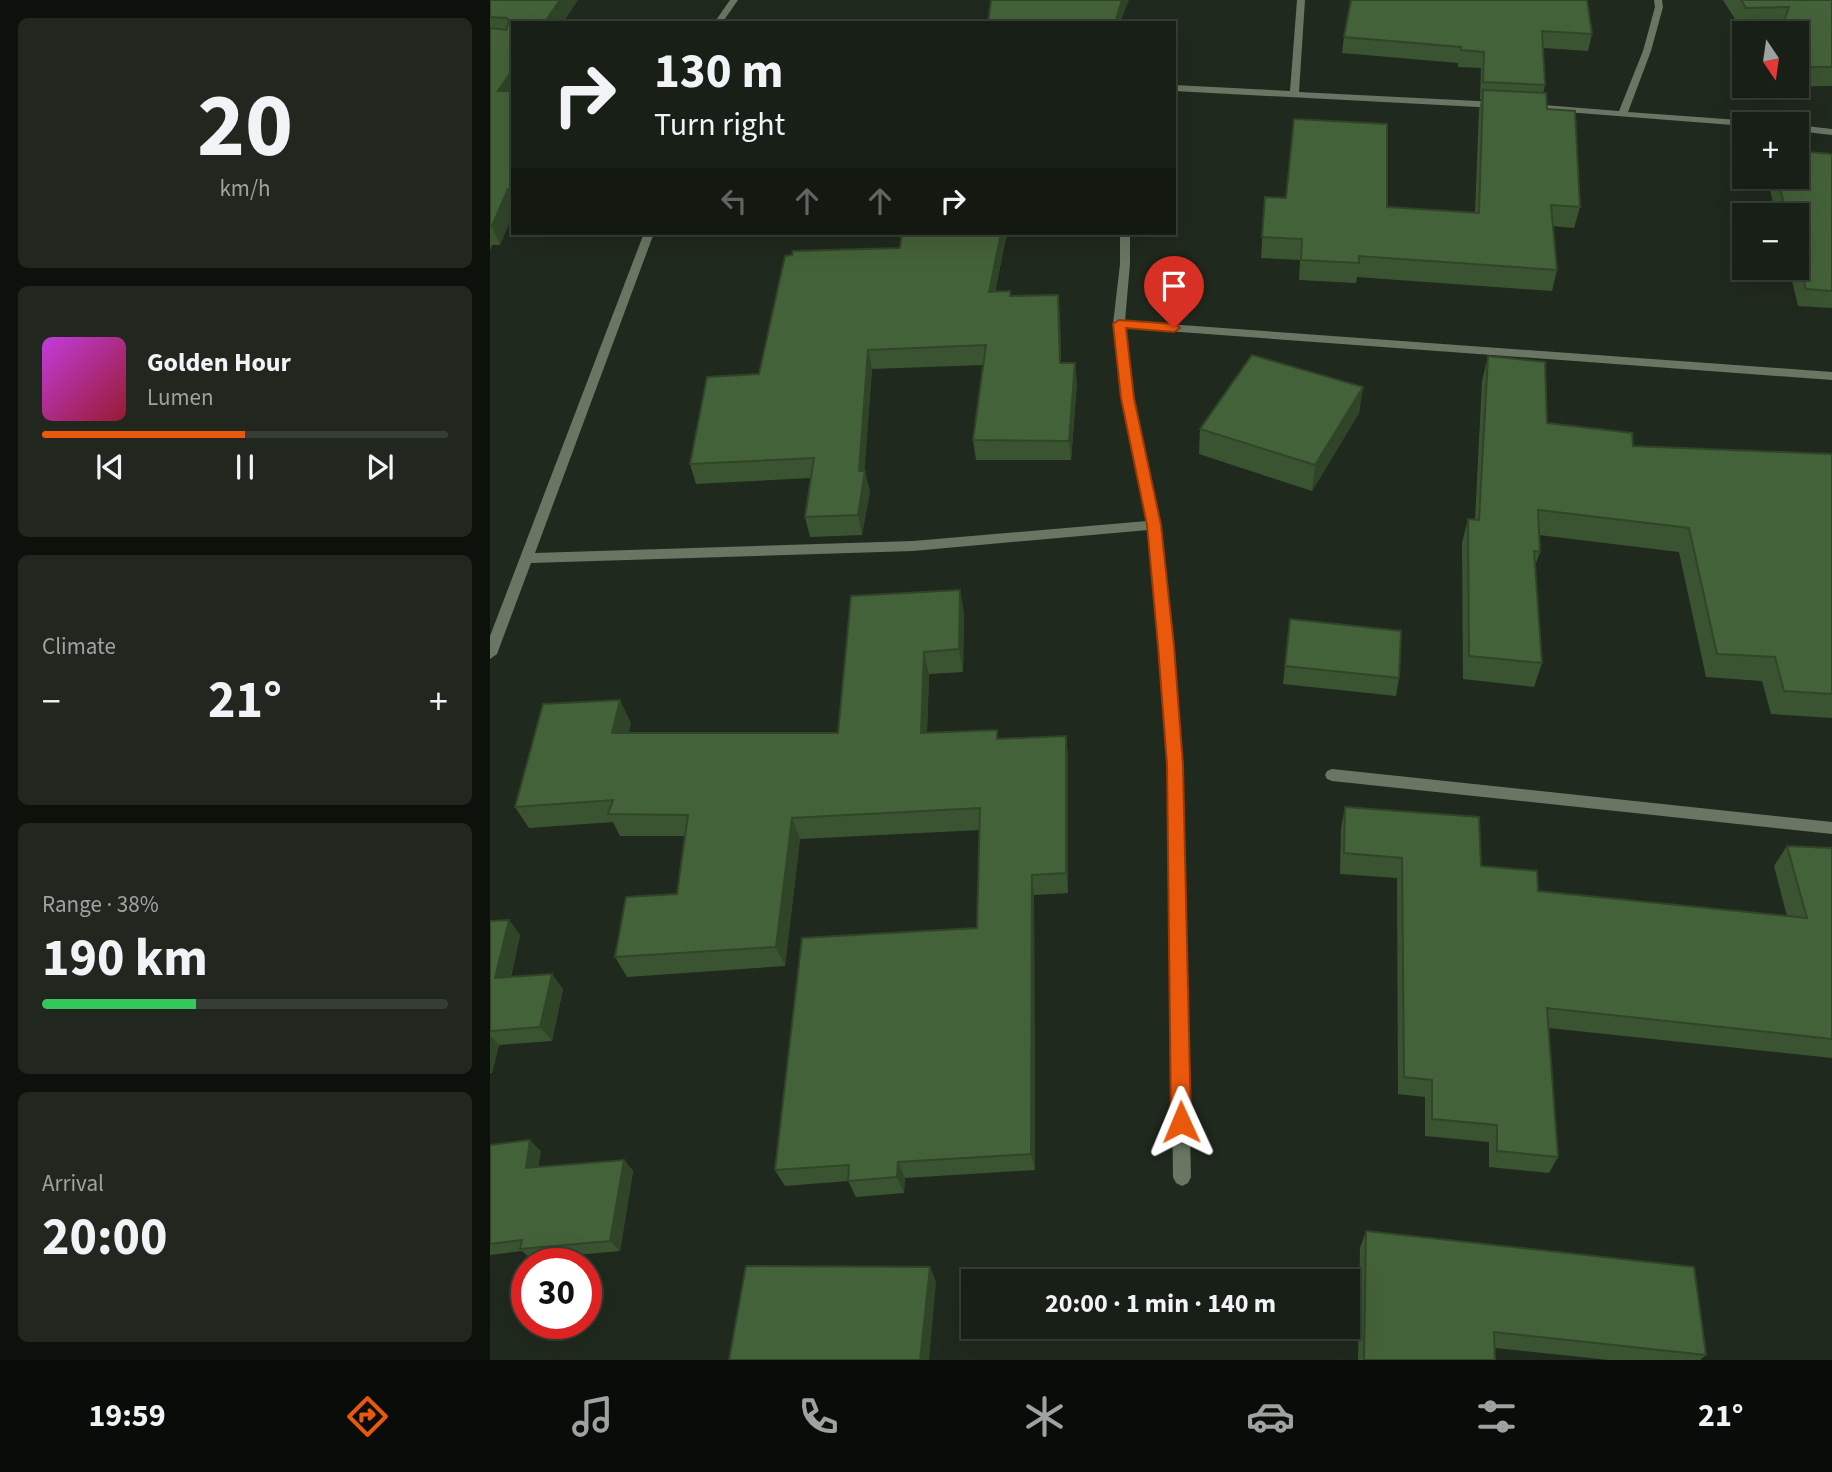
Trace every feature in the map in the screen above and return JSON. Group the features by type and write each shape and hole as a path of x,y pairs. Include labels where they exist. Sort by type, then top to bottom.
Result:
{"street":[{"path":"719,21 734,0"},
{"path":"1294,93 1301,0"},
{"path":"1622,112 1647,51 1658,0"},
{"path":"1176,88 1513,106"},
{"path":"1527,107 1732,122"},
{"path":"1809,129 1832,132"},
{"path":"490,654 648,235"},
{"path":"1125,235 1119,324 1128,398 1154,525 1175,765 1182,1177"},
{"path":"1119,324 1832,376"},
{"path":"527,558 913,546 1154,525"},
{"path":"1332,775 1832,828"}],"building":[{"path":"490,0 560,0 545,21 511,21 511,72 498,91 511,91 511,189 508,189 492,226 490,28 506,30 509,21 507,18 490,17"},
{"path":"991,0 1122,0 1116,21 988,21"},
{"path":"1351,0 1587,0 1592,34 1542,31 1545,85 1483,82 1484,52 1461,50 1461,47 1344,37"},
{"path":"1741,0 1832,0 1832,67 1810,67 1810,21 1784,21 1789,7 1746,8"},
{"path":"1483,90 1546,93 1547,109 1575,111 1580,207 1551,205 1557,270 1359,256 1359,263 1301,260 1302,239 1262,237 1265,197 1286,198 1294,119 1387,124 1387,207 1479,213"},
{"path":"1809,152 1832,154 1832,291 1806,289 1804,280 1809,280 1809,203 1784,203 1780,189 1809,189"},
{"path":"902,235 1001,235 989,292 1010,291 1010,296 1058,295 1060,363 1075,363 1069,441 973,440 986,345 868,350 859,471 865,471 858,515 805,517 814,458 690,464 707,377 759,374 785,256 792,255 793,251 900,248"},
{"path":"1252,355 1363,387 1315,465 1200,429"},
{"path":"1488,356 1545,362 1547,423 1632,433 1633,446 1832,454 1832,694 1784,691 1775,657 1717,654 1689,528 1538,510 1540,552 1534,551 1542,663 1469,656 1468,519 1479,520"},
{"path":"960,590 959,649 924,652 921,733 997,730 997,739 1066,736 1066,873 1032,875 1031,1154 898,1162 897,1177 848,1181 849,1165 775,1170 802,938 977,928 980,808 792,818 776,947 615,957 626,897 677,894 688,815 608,814 613,800 515,807 543,704 620,700 612,733 838,733 851,596"},
{"path":"1290,619 1401,631 1399,678 1285,666"},
{"path":"1345,807 1479,817 1481,866 1537,871 1538,891 1807,918 1787,846 1832,848 1832,1039 1547,1008 1558,1157 1497,1151 1497,1125 1432,1119 1432,1080 1404,1077 1402,858 1344,853"},
{"path":"509,920 495,978 552,974 540,1027 490,1031 490,921"},
{"path":"530,1140 526,1168 624,1160 610,1241 531,1248 520,1248 522,1240 490,1244 490,1145"},
{"path":"1366,1231 1694,1267 1706,1355 1494,1332 1495,1360 1364,1360"},
{"path":"746,1266 930,1267 920,1360 729,1360"}],"route":[{"path":"1174,328 1119,324 1128,398 1154,525 1166,646 1175,765 1181,1122"}]}
